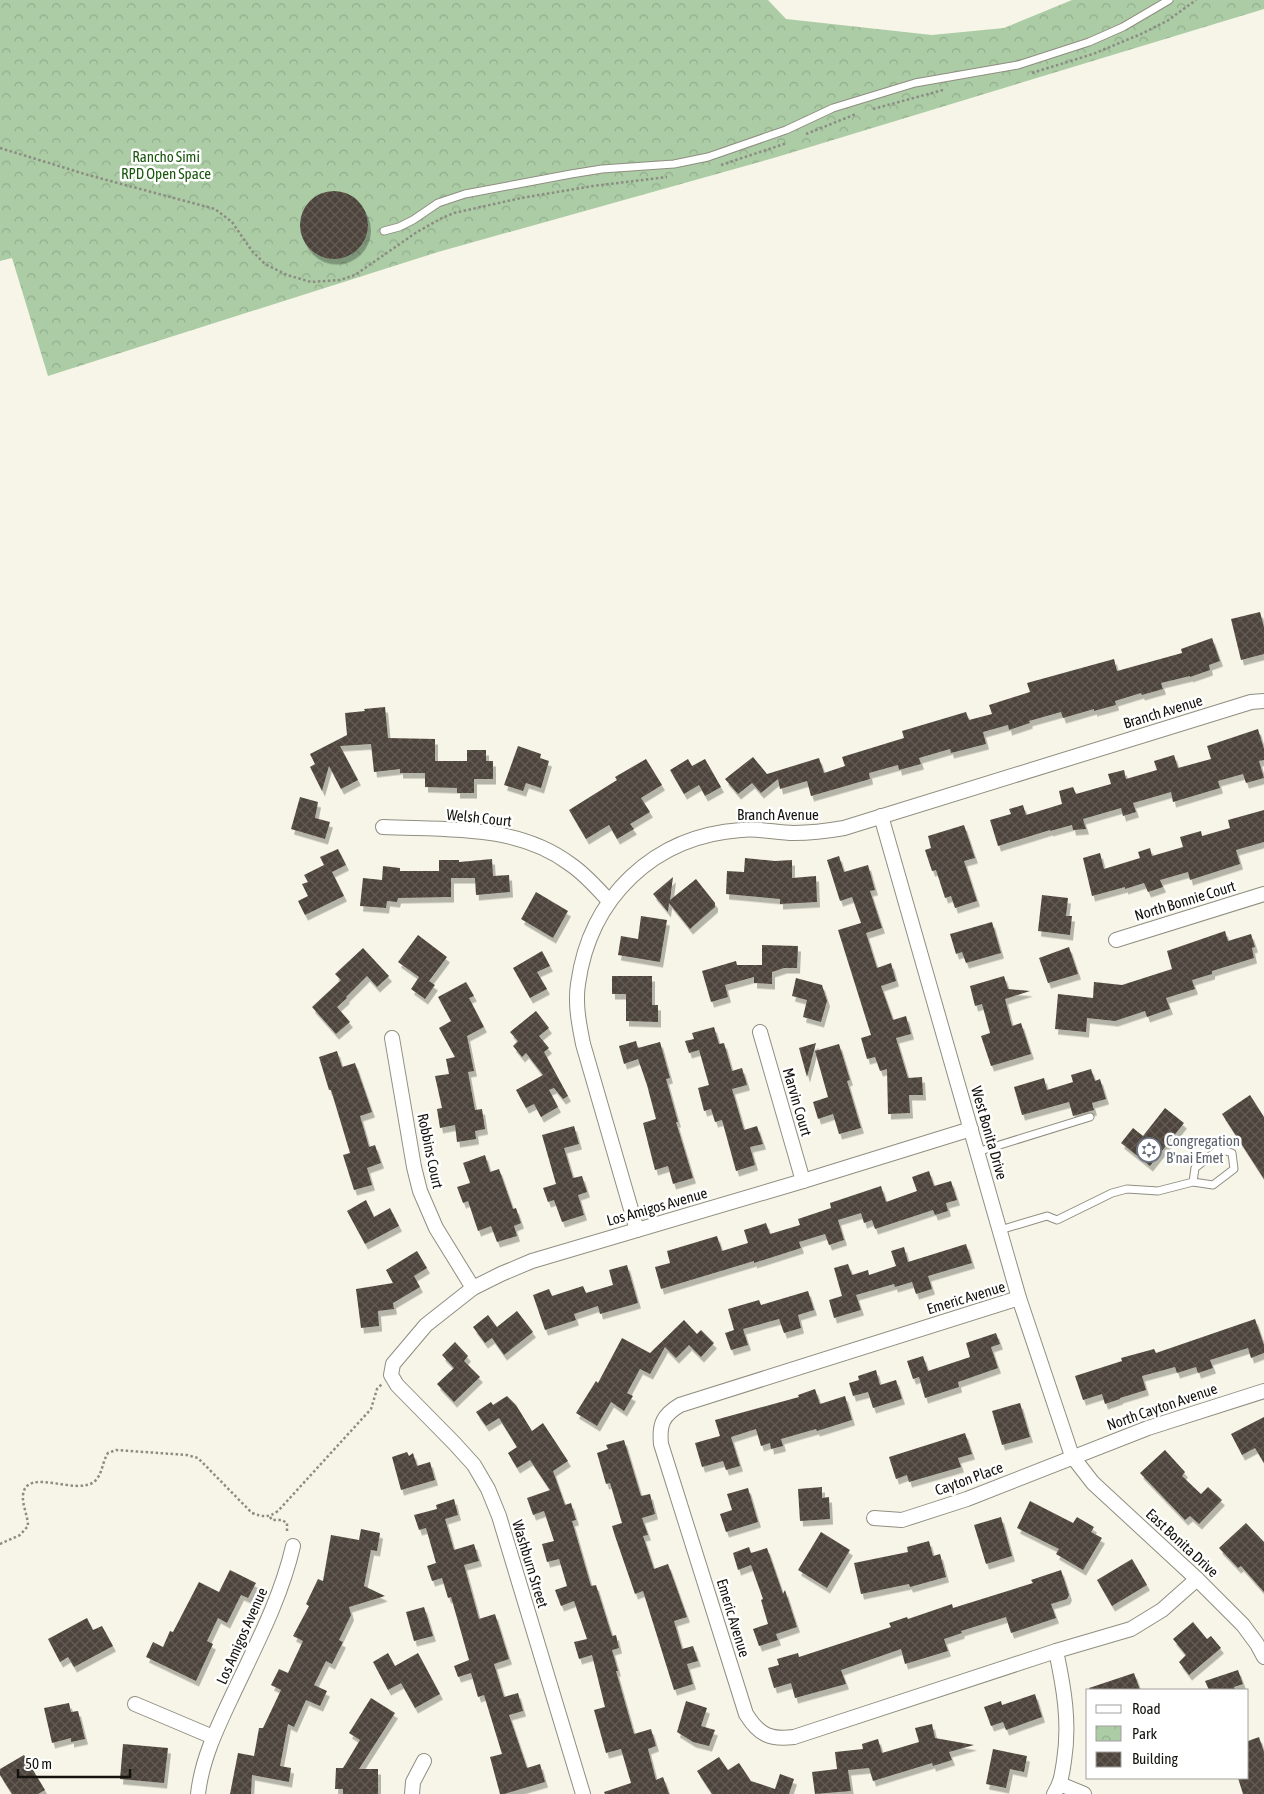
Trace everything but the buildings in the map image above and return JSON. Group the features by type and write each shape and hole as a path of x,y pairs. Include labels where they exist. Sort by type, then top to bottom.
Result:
{"street":[{"name":"Branch Avenue","path":"637,1230 583,1044 578,1015 578,985 583,954 593,928 609,901 629,878 651,859 674,846 700,836 742,830 794,833 820,832 844,828 1251,702 1264,701"},
{"name":"West Bonita Drive","path":"881,816 1019,1298 1072,1456"},
{"name":"Welsh Court","path":"384,827 485,832 522,839 544,848 568,862 584,875 609,901"},
{"name":"North Bonnie Court","path":"1116,940 1264,894"},
{"name":"Marvin Court","path":"760,1032 803,1181"},
{"name":"Robbins Court","path":"392,1038 414,1167 420,1191 436,1228 474,1288"},
{"name":"Los Amigos Avenue","path":"391,1374 392,1364 426,1325 474,1288 501,1274 532,1261 971,1130"},
{"name":"Emeric Avenue","path":"1019,1298 680,1405 670,1411 663,1420 660,1432 661,1444 746,1714 754,1727 765,1735 779,1739 794,1737 1056,1651 1131,1629 1162,1610 1197,1578"},
{"name":"Washburn Street","path":"391,1374 397,1384 474,1465 488,1489 499,1516 583,1794"},
{"name":"North Cayton Avenue","path":"1072,1456 1148,1428 1264,1391"},
{"name":"Cayton Place","path":"874,1518 902,1520 967,1499 1072,1456"},
{"name":"East Bonita Drive","path":"1072,1456 1093,1483 1197,1578 1243,1625 1264,1657"},
{"name":"Los Amigos Avenue","path":"198,1794 204,1763 213,1737 278,1599 293,1546"},
{"path":"1056,1651 1064,1688 1067,1722 1058,1789 1084,1794"},
{"path":"134,1704 213,1737"},
{"path":"412,1794 413,1782 424,1761"}],"lane":[{"path":"384,231 399,227 413,220 438,203 465,194 602,169 674,164 708,157 786,130 833,108 934,78 1018,64 1089,42 1123,27 1169,0"},
{"path":"977,1152 1090,1117"},
{"path":"1000,1230 1047,1216 1058,1220 1112,1193 1127,1189 1158,1191 1193,1182 1214,1185 1234,1170 1232,1153 1219,1149 1194,1168 1193,1182"}],"path":[{"path":"270,1517 278,1511 371,1409 377,1389 391,1374"},
{"path":"0,1544 20,1536 28,1526 23,1493 31,1483 37,1482 77,1487 87,1486 94,1482 99,1475 108,1453 116,1450 188,1455 198,1458 252,1513 263,1517 270,1517 272,1520 282,1520 287,1523 287,1532 281,1541 282,1544 293,1546"}],"green space":[{"name":"Rancho Simi RPD Open Space","path":"0,0 768,0 786,19 932,35 1004,28 1072,0 1264,0 1264,9 777,157 438,252 48,376 12,258 0,261"}],"place":[{"name":"Congregation B'nai Emet","path":"1149,1150"}]}
